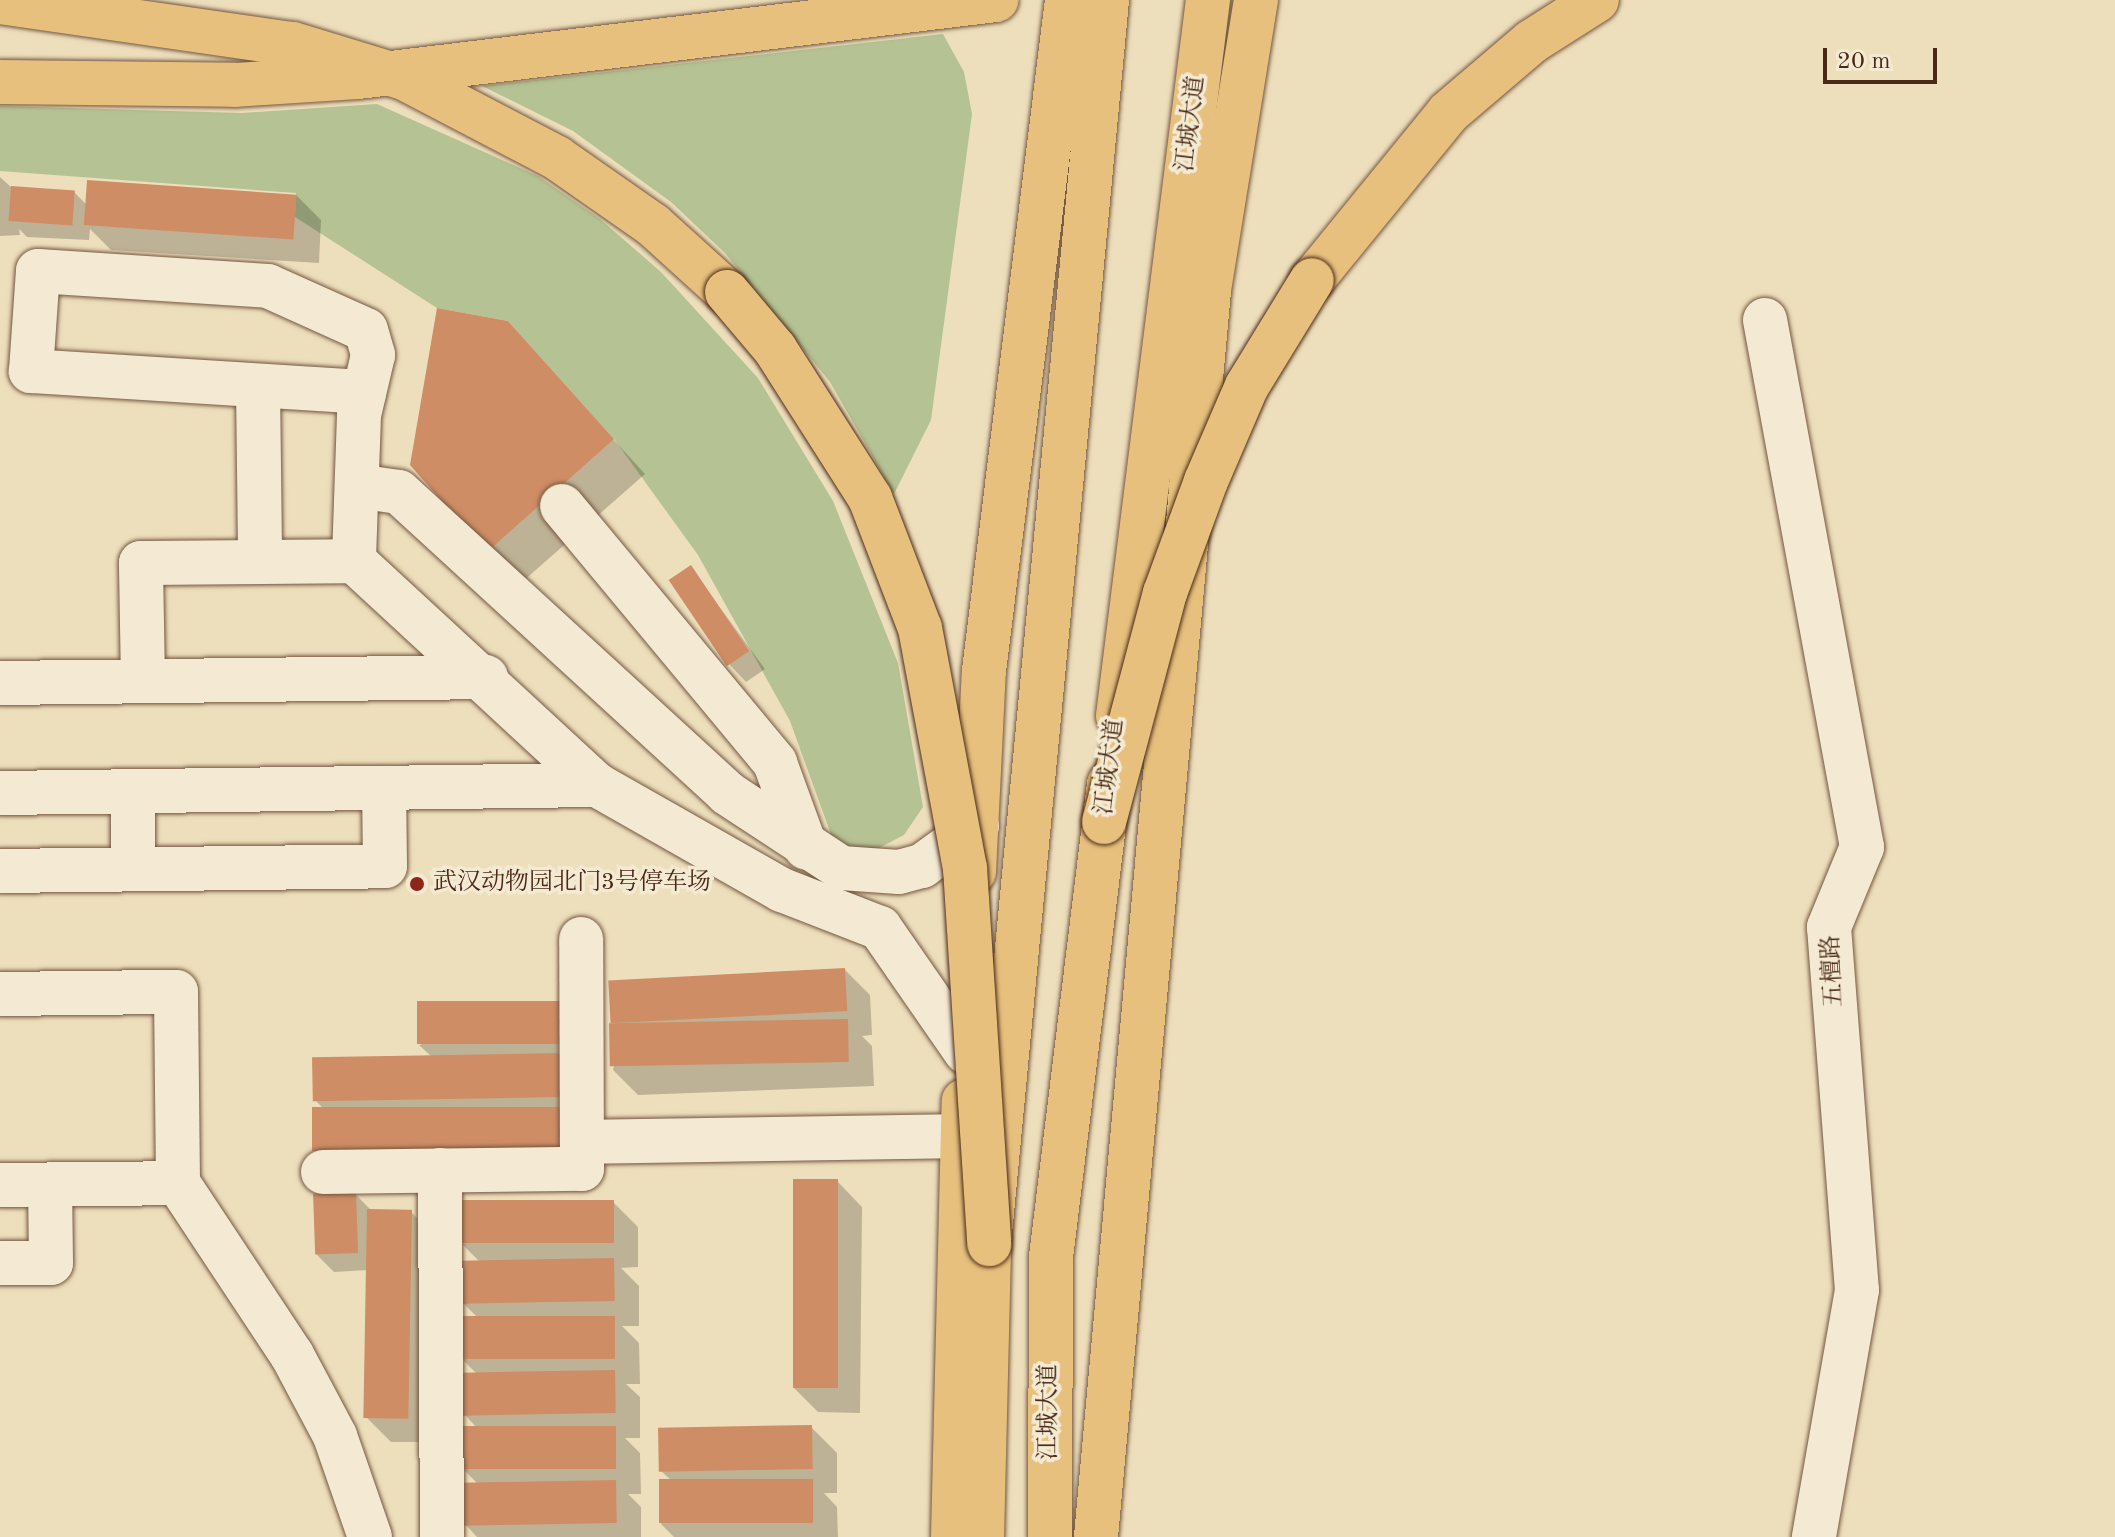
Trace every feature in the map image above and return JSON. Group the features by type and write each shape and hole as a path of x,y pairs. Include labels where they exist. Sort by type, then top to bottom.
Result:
{"main road":[{"path":"0,82 204,85 358,77 996,0"},
{"path":"953,1537 962,1136 984,671 1067,0"},
{"path":"1075,0 1087,157"},
{"path":"982,1537 989,1244 1087,157 1107,0"},
{"name":"江城大道","path":"1050,1537 1051,1257 1208,0"},
{"path":"1096,1537 1209,290 1256,0"},
{"path":"1104,822 1165,593 1247,386 1312,280 1448,113 1531,42 1597,0"},
{"path":"0,2 293,44 404,78 489,117 653,225 775,349 870,498 920,628 965,868 989,1244"}],"street":[{"path":"354,561 364,392 374,339 366,330 268,286 38,271 31,371 364,392"},
{"name":"五檀路","path":"1765,320 1862,847 1829,927 1857,1290 1814,1537"},
{"path":"258,386 260,561"},
{"path":"357,486 399,492 697,766 806,848 841,868 899,872 948,852 977,826"},
{"path":"562,506 775,763 806,848"},
{"path":"143,681 141,563 354,561 486,677 597,785 653,813 782,890 880,928 966,1052"},
{"path":"0,683 486,677"},
{"path":"653,813 697,766"},
{"path":"0,793 597,785"},
{"path":"0,871 385,866 384,788"},
{"path":"133,791 133,869"},
{"path":"323,1172 582,1169 581,939"},
{"path":"0,994 176,992 178,1183 292,1355 335,1436 370,1537"},
{"path":"582,1142 962,1136"},
{"path":"440,1170 442,1537"},
{"path":"0,1185 178,1183"},
{"path":"0,1263 51,1263 50,1185"}],"green space":[{"path":"943,34 964,72 972,114 931,420 894,494 830,382 725,253 671,202 573,131 482,86"},
{"path":"377,104 538,176 600,219 661,272 758,378 833,501 898,663 923,807 904,835 873,851 836,848 790,721 698,555 614,439 508,321 437,308 295,217 296,193 0,171 0,106 242,113"}],"building":[{"path":"87,180 296,195 293,240 84,225"},
{"path":"11,186 75,190 72,225 9,221"},
{"path":"437,308 508,321 614,439 487,552 410,465"},
{"path":"691,565 749,651 727,666 669,580"},
{"path":"845,968 847,1011 611,1023 608,980"},
{"path":"417,1001 562,1001 562,1044 417,1044"},
{"path":"848,1019 849,1062 610,1066 609,1023"},
{"path":"562,1053 563,1097 313,1101 312,1057"},
{"path":"312,1107 563,1107 563,1151 312,1151"},
{"path":"793,1179 838,1179 838,1388 793,1388"},
{"path":"356,1192 358,1253 315,1254 313,1194"},
{"path":"460,1200 614,1200 614,1243 460,1243"},
{"path":"367,1209 412,1210 408,1419 363,1418"},
{"path":"614,1258 615,1301 461,1304 460,1261"},
{"path":"461,1316 615,1316 615,1359 461,1359"},
{"path":"615,1370 616,1413 462,1416 461,1373"},
{"path":"812,1425 813,1469 659,1472 658,1428"},
{"path":"462,1426 616,1426 616,1469 462,1469"},
{"path":"659,1479 813,1479 813,1523 659,1523"},
{"path":"616,1480 617,1523 463,1526 462,1483"}],"place":[{"name":"武汉动物园北门3号停车场","path":"417,884"}]}
